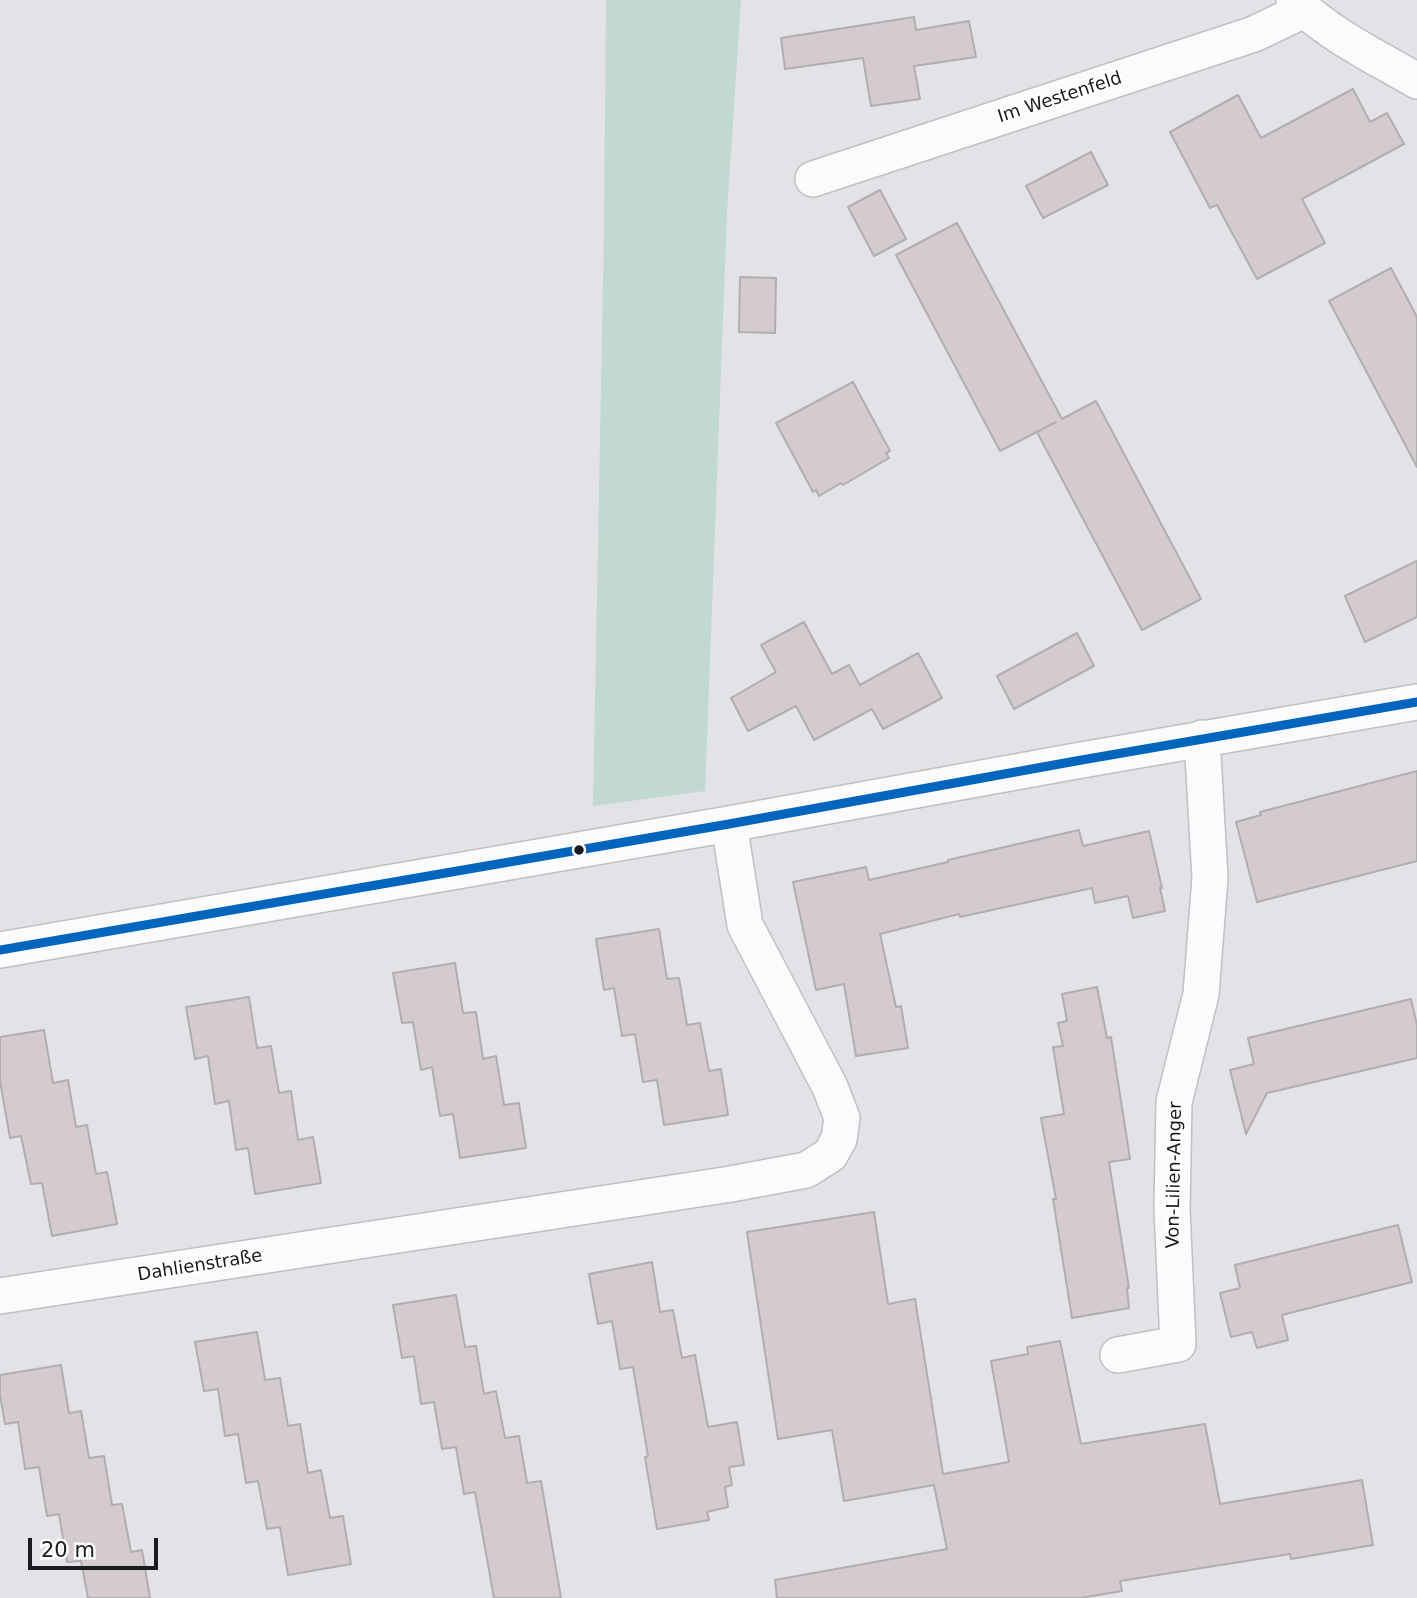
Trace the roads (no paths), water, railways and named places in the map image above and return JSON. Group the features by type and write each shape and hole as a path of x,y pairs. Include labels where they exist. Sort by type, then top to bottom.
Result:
{"street":[{"name":"Im Westenfeld","path":"813,179 1254,34 1299,5 1348,41 1417,81"},
{"path":"0,950 1417,702"},
{"name":"Von-Lilien-Anger","path":"1118,1355 1178,1344 1172,1209 1174,1102 1201,994 1210,878 1202,738"},
{"name":"Dahlienstraße","path":"0,1296 731,1184 806,1170 830,1155 839,1139 842,1118 831,1087 745,925 729,824"}]}
